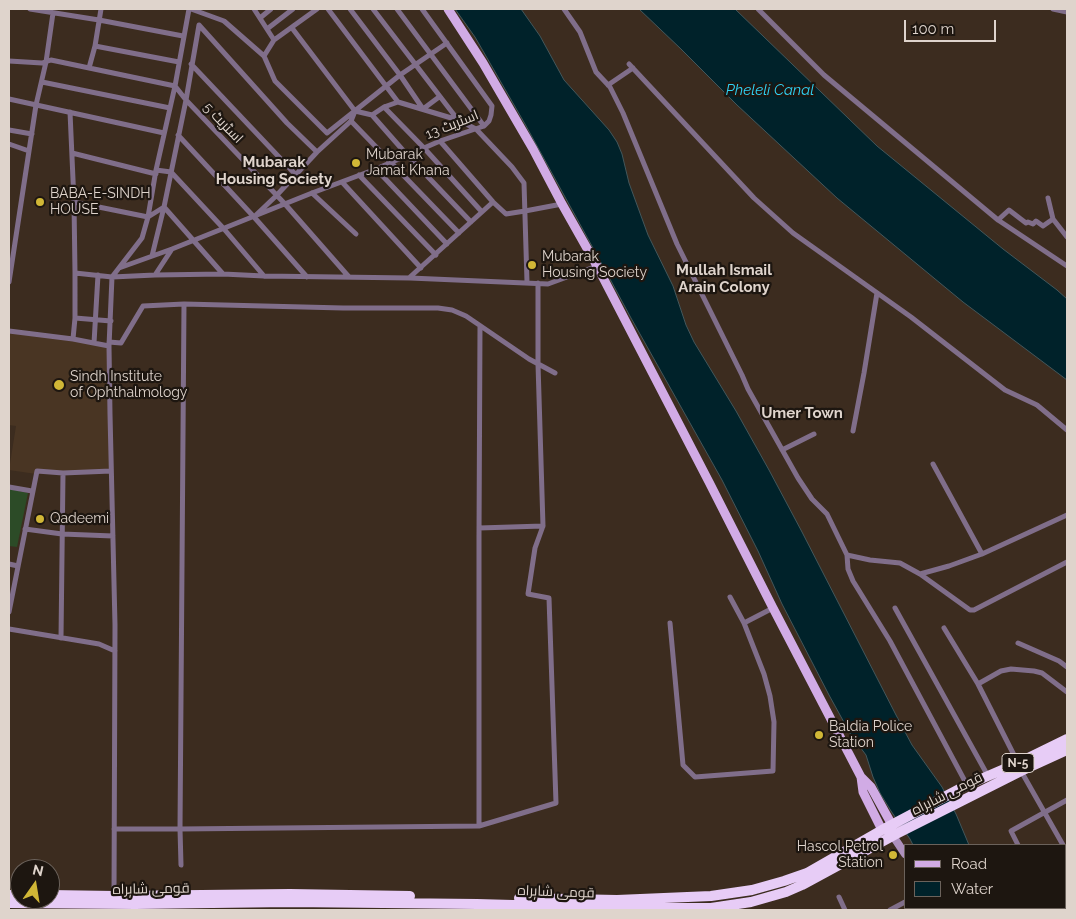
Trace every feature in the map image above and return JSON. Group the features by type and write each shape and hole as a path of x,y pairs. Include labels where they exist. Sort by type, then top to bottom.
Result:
{"highway":[{"name":"قومی شاہراہ","path":"60,895 580,909 752,906 786,892 882,830 894,829 972,796 1067,739"},
{"name":"قومی شاہراہ","path":"290,902 617,900 702,896 752,890 784,881 809,877 967,785 988,776 1067,750"},
{"name":"قومی شاہراہ","path":"60,902 135,907 177,907 210,898"}],"main road":[{"path":"448,9 483,63 597,266 861,777 871,787 894,829"},
{"path":"861,777 863,792 882,830"}],"street":[{"path":"30,9 184,36"},
{"path":"89,68 101,9"},
{"path":"114,896 115,651 109,344 112,277 142,238 148,217 190,9 224,20 264,56 275,81 327,133 400,75 447,43"},
{"path":"254,9 274,40"},
{"path":"260,18 271,9"},
{"path":"267,29 293,9"},
{"path":"264,56 274,40 317,9"},
{"path":"328,9 398,102 458,120 476,129 512,167 524,183 527,282"},
{"path":"350,9 400,75 423,110"},
{"path":"373,9 458,120"},
{"path":"398,9 484,126"},
{"name":"اسٹریٹ 13","path":"118,269 376,169 440,141 484,126 489,121 492,106 422,9"},
{"path":"564,9 580,32 596,72 608,85 623,114 677,244 748,389 812,499 827,514 847,555 848,569 853,581 890,641 967,785"},
{"path":"758,9 824,75 998,220 1067,266"},
{"path":"1053,9 1067,12"},
{"path":"9,282 36,105 46,62 53,13"},
{"path":"152,256 164,208 186,100 198,26 200,25 287,123 317,152"},
{"path":"292,28 355,111 372,115 471,222"},
{"path":"95,46 179,62"},
{"path":"9,61 42,63 51,60 175,86"},
{"path":"191,64 296,175"},
{"path":"608,85 631,66 754,198 793,234 911,317 1004,390 1037,405 1067,430"},
{"path":"42,82 170,108"},
{"name":"اسٹریٹ 5","path":"175,86 186,100 285,204 349,277"},
{"path":"423,110 439,97"},
{"path":"9,99 164,133"},
{"path":"372,115 398,102"},
{"path":"384,108 424,148 482,212"},
{"path":"254,217 317,152 351,121 355,111"},
{"path":"70,112 75,273 73,339"},
{"path":"351,121 459,233"},
{"path":"9,130 32,134"},
{"path":"178,135 307,277"},
{"path":"440,141 493,202 506,214 562,204"},
{"path":"9,144 29,152"},
{"path":"72,153 156,172 171,172 224,229 264,276"},
{"path":"376,169 447,244"},
{"path":"359,175 436,255"},
{"path":"342,182 421,268"},
{"path":"312,193 356,234"},
{"path":"1048,198 1053,219 1067,237"},
{"path":"74,202 148,217 164,208"},
{"path":"410,278 493,202"},
{"path":"164,208 223,274"},
{"path":"998,220 1009,210 1026,223 1033,224 1036,221 1043,226 1053,219"},
{"path":"9,229 17,229"},
{"path":"155,275 172,249"},
{"path":"75,273 112,277 223,274 410,278 548,284 597,266"},
{"path":"94,343 98,275"},
{"path":"114,829 180,830 479,826 556,802 549,598 528,594 535,548 543,526 538,364 538,283"},
{"path":"853,431 877,293"},
{"path":"9,331 109,344 121,343 143,306 184,304 438,308 452,310 466,316 538,364 555,373"},
{"path":"181,865 184,304"},
{"path":"75,318 111,322"},
{"path":"479,826 480,326"},
{"path":"782,450 814,434"},
{"path":"933,464 982,554"},
{"path":"9,612 36,471 63,473 111,472"},
{"path":"61,638 63,473"},
{"path":"9,487 32,491"},
{"path":"920,574 982,554 1067,515"},
{"path":"479,528 543,526"},
{"path":"25,529 62,534 113,536"},
{"path":"847,555 870,560 900,563 920,574 970,610 974,610 1067,562"},
{"path":"9,564 18,566"},
{"path":"670,623 683,765 695,777 773,771 774,722 770,696 764,674 744,623 730,597"},
{"path":"744,623 773,608"},
{"path":"895,608 988,776"},
{"path":"944,628 978,684 1020,767 1062,844"},
{"path":"9,629 99,644 115,651"},
{"path":"1018,643 1059,661 1067,667"},
{"path":"978,684 1001,671 1011,669 1034,671 1042,673 1067,692"},
{"path":"1018,844 1011,831 1067,800"},
{"path":"894,829 904,852"},
{"path":"839,897 845,910"},
{"path":"890,910 904,903"}],"shaded area":[{"name":"Sindh Institute of Ophthalmology","path":"9,331 109,346 111,471 36,474 9,470 16,426 9,425"}],"green space":[{"path":"9,489 28,493 17,547 9,546"}],"water":[{"path":"455,9 521,9 540,36 564,80 609,130 617,142 629,183 648,235 673,286 686,325 694,342 769,470 912,745 942,787 969,844 912,844 891,811 880,793 866,755 851,735 829,695 782,604 722,480 475,37"},
{"name":"Pheleli Canal","path":"639,9 735,9 877,146 1067,299 1067,380 963,302 837,198 737,105"}],"place":[{"name":"Mubarak Jamat Khana","path":"356,163"},
{"name":"BABA-E-SINDH HOUSE","path":"40,202"},
{"name":"Mubarak Housing Society","path":"532,265"},
{"name":"Sindh Institute of Ophthalmology","path":"59,385"},
{"name":"Qadeemi","path":"40,519"},
{"name":"Baldia Police Station","path":"819,735"},
{"name":"Hascol Petrol Station","path":"893,855"}],"district":[{"name":"Mubarak Housing Society","path":"274,170"},
{"name":"Mullah Ismail Arain Colony","path":"724,278"},
{"name":"Umer Town","path":"802,413"}]}
